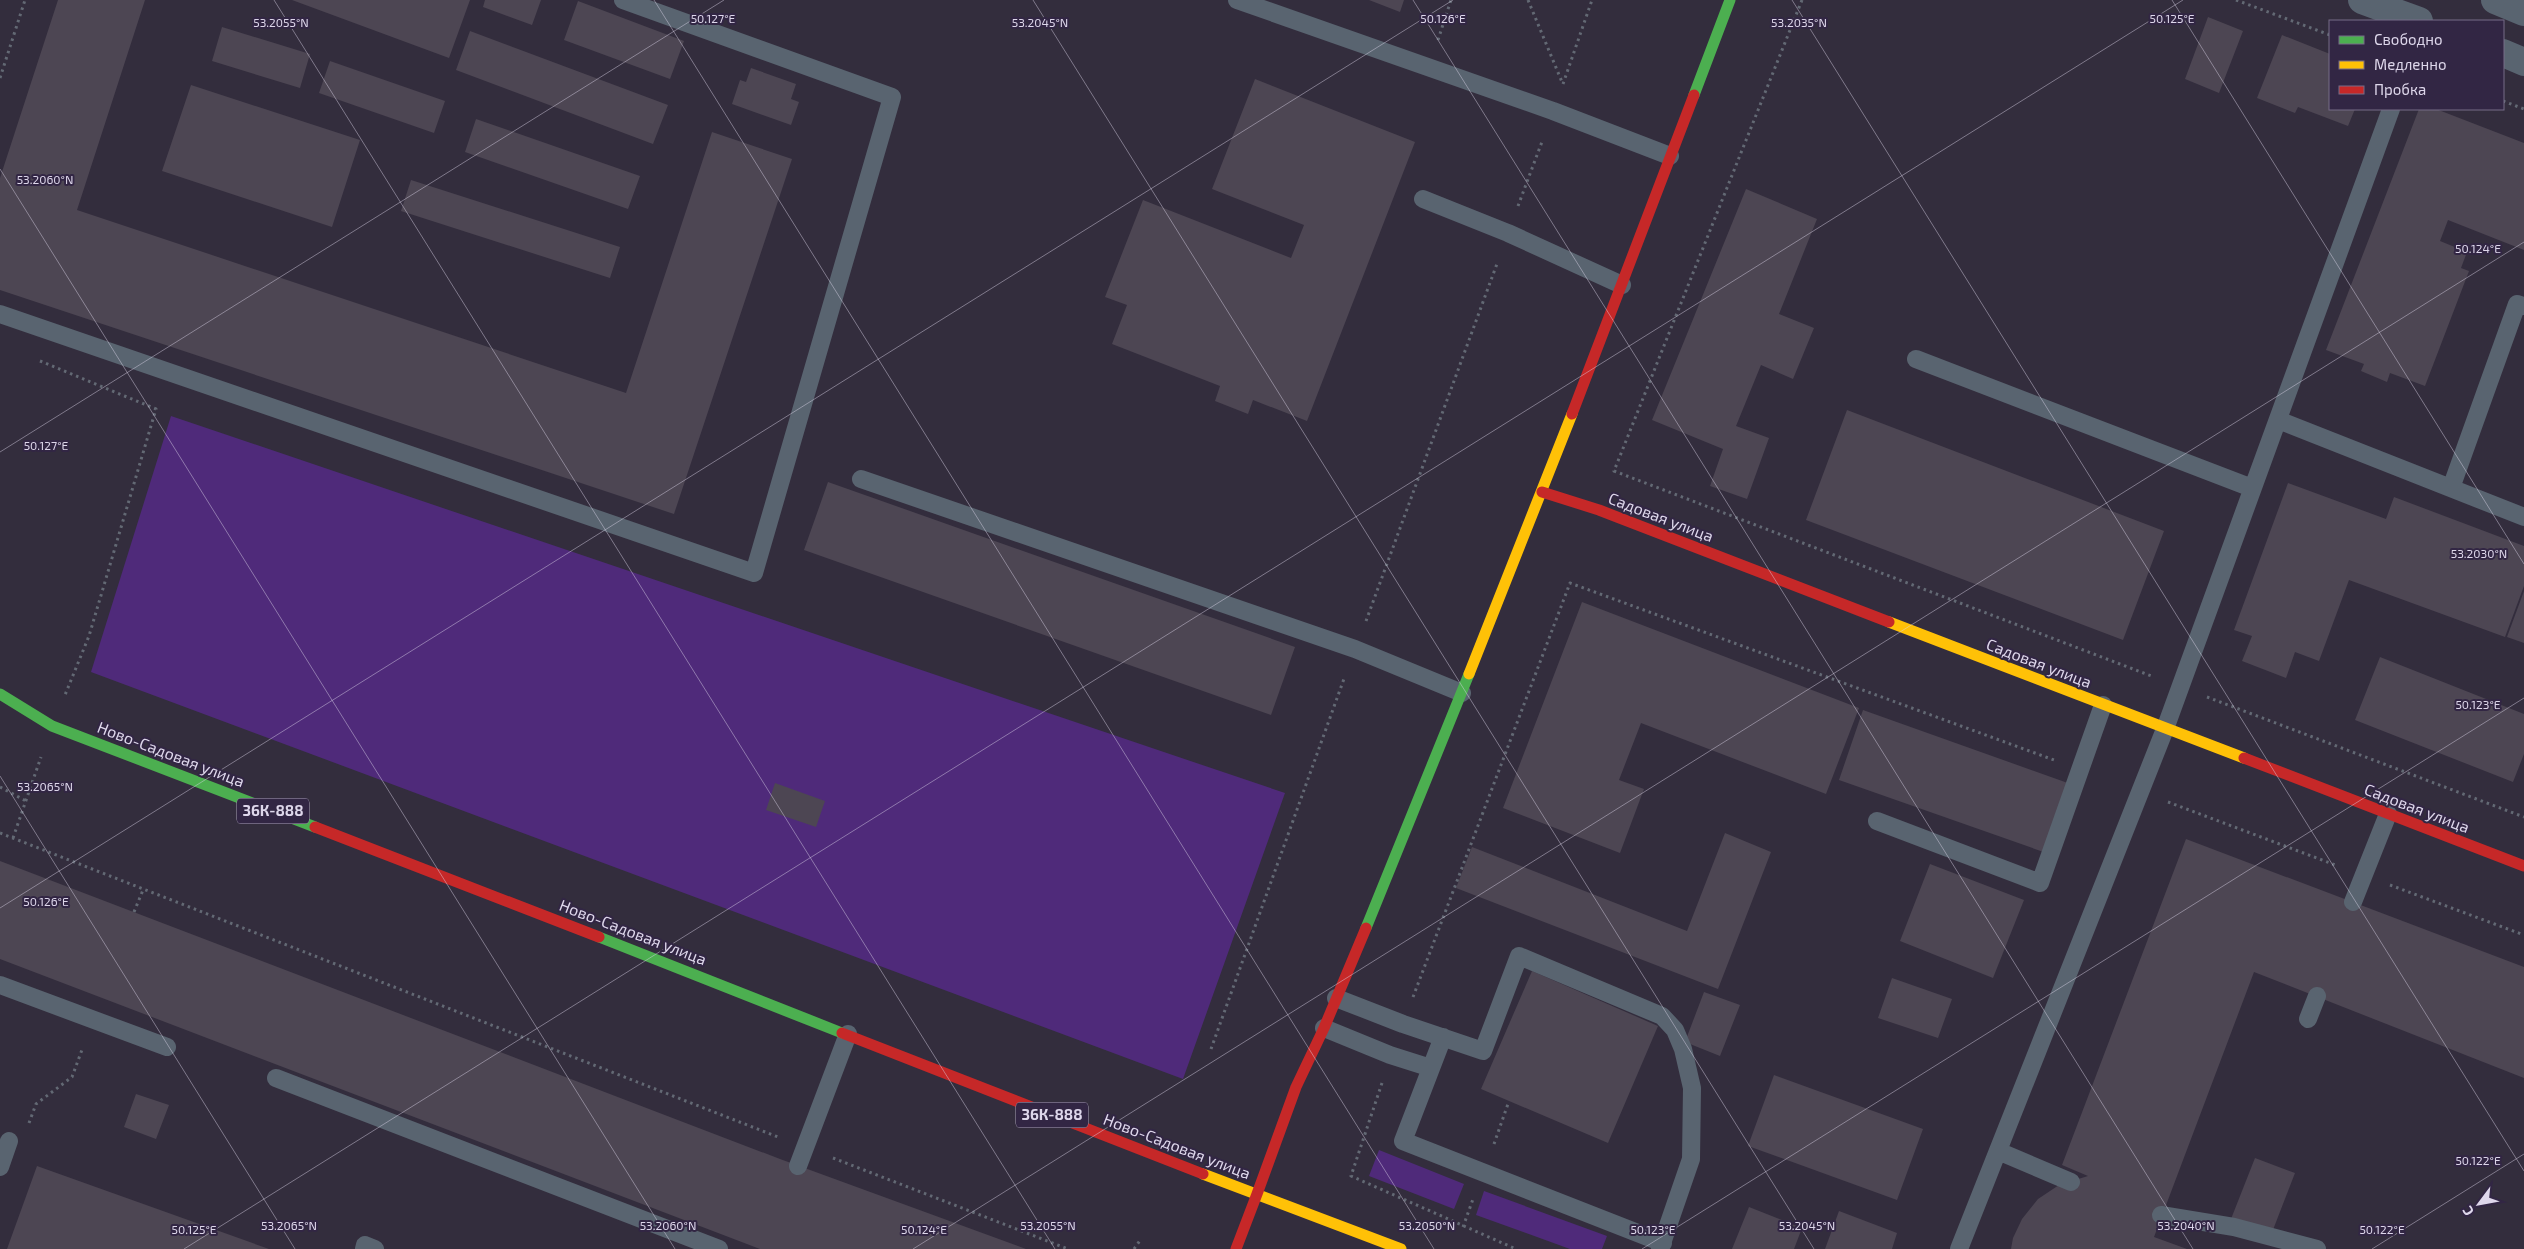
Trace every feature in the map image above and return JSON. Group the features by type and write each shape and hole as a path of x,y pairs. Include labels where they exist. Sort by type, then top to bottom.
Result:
{"main road":[{"path":"1236,1249 1296,1087 1324,1028 1462,693 1542,492 1730,0"},
{"name":"Садовая улица","path":"1542,492 1599,510 2524,866"},
{"name":"Ново-Садовая улица","path":"0,694 52,726 1401,1249"}],"street":[{"path":"2362,0 2390,4 2417,20"},
{"path":"2495,0 2524,12"},
{"path":"2504,53 2524,62"}],"lane":[{"path":"0,314 754,573 892,97 623,0"},
{"path":"1237,0 1553,111 1670,156"},
{"path":"1959,1249 2165,729 2391,110"},
{"path":"1423,199 1508,233 1622,284"},
{"path":"2451,488 2517,304 2524,306"},
{"path":"1916,360 2252,488"},
{"path":"2278,420 2524,517"},
{"path":"861,479 1355,650 1462,693"},
{"path":"1877,821 2040,882 2103,705"},
{"path":"2353,902 2388,814"},
{"path":"1336,998 1403,1024 1443,1037 1483,1050 1519,956 1662,1016 1675,1030 1683,1049 1692,1088 1691,1159 1662,1246 1403,1141 1443,1037"},
{"path":"0,986 167,1047"},
{"path":"2308,1019 2317,996"},
{"path":"1324,1028 1390,1055 1431,1068"},
{"path":"798,1166 848,1034"},
{"path":"276,1078 719,1249"},
{"path":"0,1167 9,1141"},
{"path":"1998,1151 2071,1182"},
{"path":"2162,1215 2234,1227 2317,1249"},
{"path":"364,1249 365,1245 375,1249"}],"path":[{"path":"0,78 25,0"},
{"path":"1428,68 1451,0"},
{"path":"1528,0 1563,85"},
{"path":"1211,1049 1355,650 1563,85 1592,0"},
{"path":"1802,0 1614,471 2524,817"},
{"path":"2236,0 2329,35"},
{"path":"2504,101 2524,109"},
{"path":"13,838 52,726 89,636 156,409 37,360"},
{"path":"1403,1024 1570,583 2080,770"},
{"path":"0,787 26,801"},
{"path":"2140,792 2524,935"},
{"path":"0,833 1068,1249"},
{"path":"134,912 143,890"},
{"path":"36,1104 72,1077 94,1020"},
{"path":"1390,1055 1371,1122 1351,1176 1516,1249"},
{"path":"1134,1249 1141,1238"}],"shaded area":[{"path":"171,416 1285,793 1183,1079 91,672"},
{"path":"1379,1150 1464,1184 1454,1209 1369,1176"},
{"path":"1484,1191 1607,1236 1602,1249 1570,1249 1476,1215"}],"building":[{"path":"58,0 145,0 77,210 626,393 712,132 792,159 674,514 0,290 0,178"},
{"path":"292,0 470,0 449,58"},
{"path":"485,0 541,0 532,25 483,7"},
{"path":"1369,0 1404,0 1400,12"},
{"path":"578,1 684,41 670,79 564,40"},
{"path":"2208,17 2243,31 2219,93 2185,79"},
{"path":"222,27 310,54 300,88 212,61"},
{"path":"470,31 668,105 653,144 456,70"},
{"path":"2282,35 2329,54 2329,110 2355,110 2348,126 2298,107 2295,113 2257,98"},
{"path":"330,61 445,101 434,133 319,93"},
{"path":"751,68 796,84 791,99 799,102 791,125 732,104 740,80 746,82"},
{"path":"1255,79 1415,142 1307,421 1253,400 1248,414 1215,401 1220,386 1112,344 1127,305 1105,297 1143,200 1291,258 1304,225 1212,189"},
{"path":"191,85 360,140 332,227 162,171"},
{"path":"2419,110 2439,110 2524,143 2524,250 2448,220 2440,241 2467,252 2461,268 2469,271 2425,386 2390,373 2387,382 2361,371 2364,364 2326,350"},
{"path":"476,119 640,176 628,209 465,152"},
{"path":"411,180 620,247 610,278 401,211"},
{"path":"1746,189 1817,219 1779,314 1814,328 1793,379 1761,365 1736,426 1769,438 1747,499 1710,486 1723,449 1652,420"},
{"path":"1847,410 2164,531 2123,640 1806,520"},
{"path":"828,482 1295,647 1271,715 804,550"},
{"path":"2288,483 2386,519 2394,497 2524,546 2524,586 2505,637 2349,580 2319,661 2295,652 2286,678 2242,661 2252,636 2234,630"},
{"path":"2524,591 2524,643 2507,637"},
{"path":"1582,602 1859,708 1826,794 1641,723 1619,780 1644,789 1620,853 1503,808"},
{"path":"2380,657 2524,714 2524,754 2513,782 2355,720"},
{"path":"1863,710 2079,787 2055,856 1839,780"},
{"path":"775,783 825,801 816,827 766,810"},
{"path":"1725,833 1771,852 1718,989 1456,888 1472,847 1687,931"},
{"path":"2186,839 2524,967 2524,1078 2254,972 2154,1237 2187,1249 2011,1249 2013,1238 2022,1219 2038,1199 2059,1185 2088,1176 2062,1165"},
{"path":"0,861 780,1159 1026,1249 760,1249 0,959"},
{"path":"1930,864 2024,900 1993,978 1900,941"},
{"path":"1532,971 1658,1026 1608,1143 1481,1089"},
{"path":"1892,978 1952,999 1938,1038 1878,1018"},
{"path":"1704,992 1740,1005 1720,1056 1685,1042"},
{"path":"1774,1075 1923,1129 1897,1200 1748,1146"},
{"path":"136,1094 169,1105 156,1139 124,1127"},
{"path":"2255,1158 2295,1173 2271,1235 2231,1219"},
{"path":"37,1166 269,1249 7,1249"},
{"path":"1749,1207 1802,1228 1794,1249 1732,1249"},
{"path":"1839,1211 1897,1233 1892,1249 1825,1249"}],"traffic: fast":[{"path":"1694,95 1730,0"},
{"path":"1366,928 1469,674"},
{"path":"0,694 52,726 315,827"},
{"path":"599,937 842,1033"}],"traffic: slow":[{"path":"1469,674 1572,414"},
{"path":"1889,622 2244,758"},
{"path":"1203,1174 1401,1249"}],"traffic: jam":[{"path":"1572,414 1694,95"},
{"path":"1542,492 1599,510 1889,622"},
{"path":"2244,758 2524,866"},
{"path":"315,827 599,937"},
{"path":"1257,1194 1296,1087 1324,1028 1366,928"},
{"path":"842,1033 1203,1174"},
{"path":"1236,1249 1257,1194"}]}
